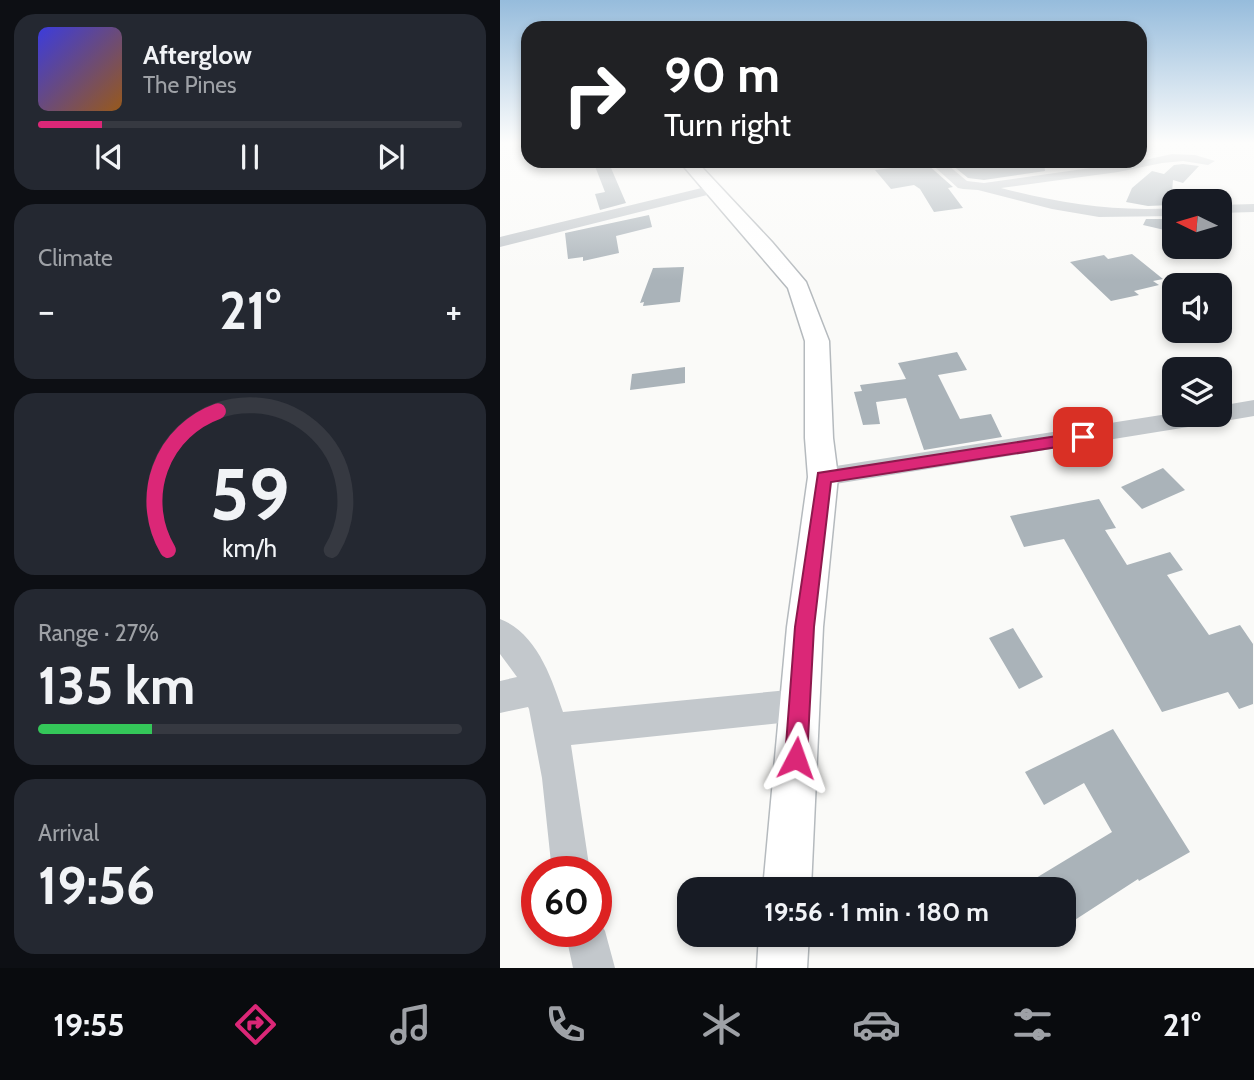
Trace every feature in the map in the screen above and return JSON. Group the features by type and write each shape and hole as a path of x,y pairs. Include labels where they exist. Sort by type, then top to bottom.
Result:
{"main road":[{"path":"714,189 798,287 817,341 818,438 823,477 805,627 788,877"},
{"path":"782,968 783,947"}],"street":[{"path":"500,242 602,219 713,189"},
{"path":"987,189 1072,211 1162,214"},
{"path":"1232,209 1254,208"},
{"path":"1232,412 1254,408"},
{"path":"823,477 1162,423"},
{"path":"500,633 515,645 540,688 551,730 569,856"},
{"path":"500,697 540,688"},
{"path":"551,730 799,705"},
{"path":"589,947 594,968"}],"building":[{"path":"604,189 620,189 626,203 600,210 595,194 605,192"},
{"path":"920,189 949,189 963,208 934,212"},
{"path":"1131,189 1162,189 1162,205 1126,202"},
{"path":"649,215 652,227 616,236 619,253 583,261 583,257 568,259 565,233"},
{"path":"1146,219 1162,219 1162,229 1143,225"},
{"path":"1132,254 1162,279 1153,281 1159,285 1134,291 1139,295 1111,301 1070,262 1104,255 1108,259"},
{"path":"684,267 680,302 643,306 644,302 640,303 653,268"},
{"path":"957,352 967,370 938,375 960,419 991,414 1002,437 924,450 906,398 876,402 880,424 863,425 854,392 862,391 860,385 906,379 898,363"},
{"path":"685,367 685,383 630,390 632,374"},
{"path":"1163,468 1185,490 1142,509 1121,487"},
{"path":"1099,499 1116,528 1105,530 1127,565 1170,552 1183,570 1167,575 1209,635 1240,625 1253,644 1253,704 1239,709 1228,692 1162,712 1064,539 1024,547 1010,516"},
{"path":"1013,628 1043,677 1019,689 989,638"},
{"path":"1113,729 1190,852 1139,881 1138,879 1076,919 1076,877 1038,877 1112,832 1084,783 1044,805 1025,772"}],"route":[{"path":"796,758 805,627 823,477 1083,437"}]}
